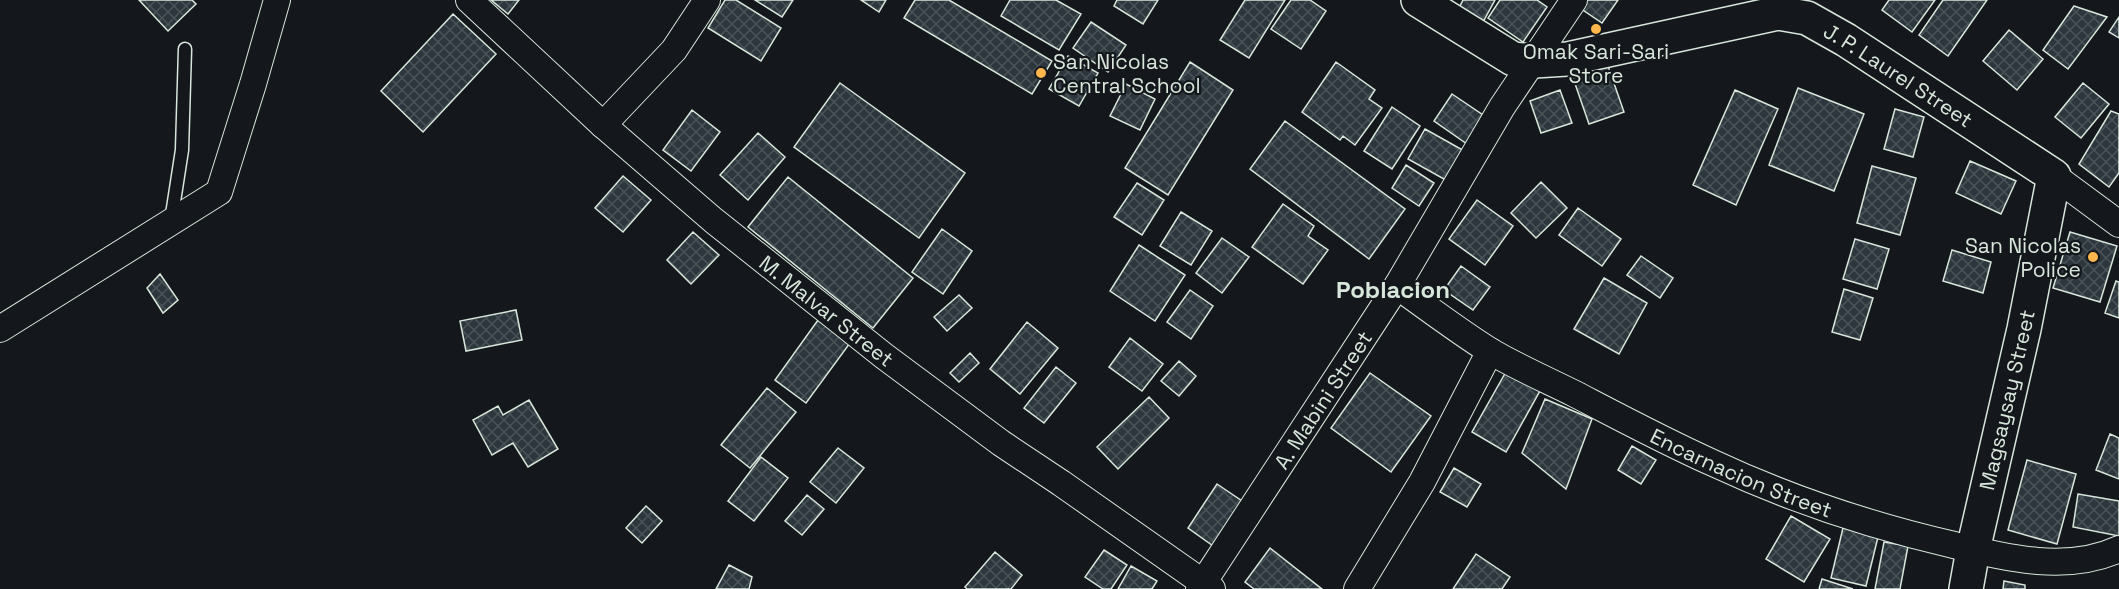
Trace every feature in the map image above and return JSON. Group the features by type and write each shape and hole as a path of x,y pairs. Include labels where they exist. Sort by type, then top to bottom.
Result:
{"main road":[{"name":"J. P. Laurel Street","path":"1418,0 1513,59 1534,61 1567,59 1782,6 1846,40 2054,176"},
{"name":"Magsaysay Street","path":"1966,589 1972,550 2024,329 2054,176"}],"street":[{"path":"0,328 219,192 254,84 277,0"},
{"name":"M. Malvar Street","path":"469,0 603,125 713,220 884,356 1001,443 1061,483 1205,587"},
{"path":"603,125 674,50 707,0"},
{"name":"A. Mabini Street","path":"1205,587 1396,286 1502,107 1574,0"},
{"name":"J. P. Laurel Street","path":"2054,176 2119,224"},
{"name":"Encarnacion Street","path":"1396,286 1490,351 1716,465 1823,507 1905,534 1972,550 2038,562 2076,560 2109,554 2119,549"},
{"path":"1357,589 1422,482 1490,351"}],"lane":[{"path":"171,221 182,150 185,50"}],"building":[{"path":"139,0 192,0 196,4 168,31"},
{"path":"491,0 519,0 508,14"},
{"path":"725,0 736,0 781,28 761,61 708,28"},
{"path":"755,0 793,0 782,17"},
{"path":"861,0 886,0 879,12"},
{"path":"915,0 949,0 1052,61 1032,94 904,18"},
{"path":"1010,0 1056,0 1081,14 1059,50 1001,16"},
{"path":"1117,0 1158,0 1143,24 1114,6"},
{"path":"1245,0 1285,0 1249,58 1220,40"},
{"path":"1291,0 1310,0 1326,11 1301,49 1271,29"},
{"path":"1463,0 1495,0 1483,22 1459,8"},
{"path":"1500,0 1537,0 1547,7 1523,42 1488,18"},
{"path":"1586,0 1618,0 1602,23 1580,8"},
{"path":"1889,0 1935,0 1912,32 1882,10"},
{"path":"1943,0 1987,0 1948,56 1919,35"},
{"path":"2074,6 2107,17 2068,69 2043,50"},
{"path":"453,14 496,54 423,132 381,91"},
{"path":"2119,17 2119,38 2109,32"},
{"path":"1091,22 1126,45 1108,72 1073,48"},
{"path":"2009,30 2043,59 2017,90 1983,61"},
{"path":"1068,56 1098,73 1079,106 1049,89"},
{"path":"1190,62 1233,90 1168,195 1125,168"},
{"path":"1336,62 1375,90 1369,99 1382,108 1355,145 1343,136 1340,140 1302,112"},
{"path":"1607,63 1624,112 1589,124 1572,75"},
{"path":"840,83 965,173 919,238 794,147"},
{"path":"2083,83 2109,104 2081,138 2055,117"},
{"path":"1126,84 1155,99 1140,130 1110,116"},
{"path":"1798,88 1864,114 1834,191 1769,165"},
{"path":"1560,90 1572,123 1541,133 1530,101"},
{"path":"1735,90 1778,109 1736,205 1693,185"},
{"path":"1452,94 1486,117 1467,144 1434,121"},
{"path":"1392,107 1420,126 1392,169 1364,151"},
{"path":"1895,109 1924,117 1913,157 1884,149"},
{"path":"692,110 720,132 691,171 663,150"},
{"path":"2111,111 2119,114 2119,173 2109,187 2079,164"},
{"path":"1285,121 1405,209 1369,259 1250,169"},
{"path":"1425,129 1468,153 1451,183 1408,159"},
{"path":"758,133 785,157 748,200 720,175"},
{"path":"1970,161 2016,181 2001,214 1956,193"},
{"path":"1406,165 1434,183 1419,206 1392,188"},
{"path":"1872,166 1916,178 1900,235 1857,223"},
{"path":"623,176 651,200 623,232 595,208"},
{"path":"788,177 913,278 873,328 748,227"},
{"path":"1541,182 1567,208 1536,238 1511,213"},
{"path":"1137,183 1164,200 1142,235 1114,217"},
{"path":"1477,200 1513,226 1485,265 1449,239"},
{"path":"1283,204 1314,226 1308,236 1328,250 1303,284 1252,247"},
{"path":"1578,208 1621,239 1602,266 1559,235"},
{"path":"1181,212 1212,231 1191,265 1160,246"},
{"path":"942,229 972,251 943,294 912,272"},
{"path":"693,232 719,255 691,284 667,260"},
{"path":"2070,232 2117,246 2100,302 2053,288"},
{"path":"1222,238 1249,257 1222,293 1196,273"},
{"path":"1855,239 1889,249 1877,289 1843,279"},
{"path":"1139,245 1185,275 1155,321 1110,291"},
{"path":"1952,250 1991,262 1983,293 1943,281"},
{"path":"1641,256 1673,278 1660,298 1627,275"},
{"path":"1461,266 1490,287 1473,310 1444,290"},
{"path":"160,274 178,300 163,313 147,288"},
{"path":"1604,278 1647,303 1619,354 1574,329"},
{"path":"2116,281 2119,282 2119,318 2105,313"},
{"path":"1844,289 1873,298 1860,340 1832,332"},
{"path":"1190,290 1213,306 1191,339 1167,322"},
{"path":"959,295 972,308 947,331 934,317"},
{"path":"516,310 522,340 466,351 460,321"},
{"path":"818,320 850,343 806,403 775,380"},
{"path":"1027,322 1058,348 1020,394 990,369"},
{"path":"1130,338 1163,364 1142,391 1109,367"},
{"path":"970,353 979,363 959,382 950,373"},
{"path":"1179,361 1196,376 1179,396 1161,381"},
{"path":"1056,367 1076,383 1044,423 1024,408"},
{"path":"1507,370 1541,389 1506,452 1472,432"},
{"path":"1370,373 1431,416 1391,472 1331,428"},
{"path":"767,388 796,412 750,468 721,445"},
{"path":"1149,397 1169,418 1118,469 1097,447"},
{"path":"1545,399 1592,419 1566,489 1522,453"},
{"path":"529,400 558,449 528,467 513,443 492,455 473,420 498,406 503,415"},
{"path":"2110,434 2119,438 2119,479 2096,470"},
{"path":"1632,446 1656,460 1641,484 1618,470"},
{"path":"838,448 864,468 836,503 810,482"},
{"path":"761,457 788,478 754,521 728,501"},
{"path":"2027,460 2076,474 2057,544 2008,530"},
{"path":"1454,468 1481,484 1467,507 1440,492"},
{"path":"1217,484 1245,503 1216,548 1188,528"},
{"path":"2078,494 2119,501 2119,536 2073,527"},
{"path":"807,495 824,509 802,535 785,521"},
{"path":"646,506 662,521 642,543 626,528"},
{"path":"1791,516 1830,539 1804,582 1766,559"},
{"path":"1843,528 1878,537 1866,586 1831,578"},
{"path":"1884,542 1908,546 1900,589 1875,589"},
{"path":"1270,548 1322,589 1254,589 1245,582"},
{"path":"1104,550 1127,565 1111,589 1103,589 1085,577"},
{"path":"995,552 1022,575 1011,589 967,589 965,587"},
{"path":"1476,554 1510,577 1502,589 1453,589"},
{"path":"729,565 752,577 749,589 716,589"},
{"path":"1131,566 1157,581 1152,589 1118,589"},
{"path":"1822,579 1853,589 1819,589"},
{"path":"2004,581 2025,585 2025,589 2003,589"}],"place":[{"name":"Omak Sari-Sari Store","path":"1596,29"},
{"name":"San Nicolas Central School","path":"1041,73"},
{"name":"San Nicolas Police","path":"2093,257"}],"district":[{"name":"Poblacion","path":"1393,289"}]}
